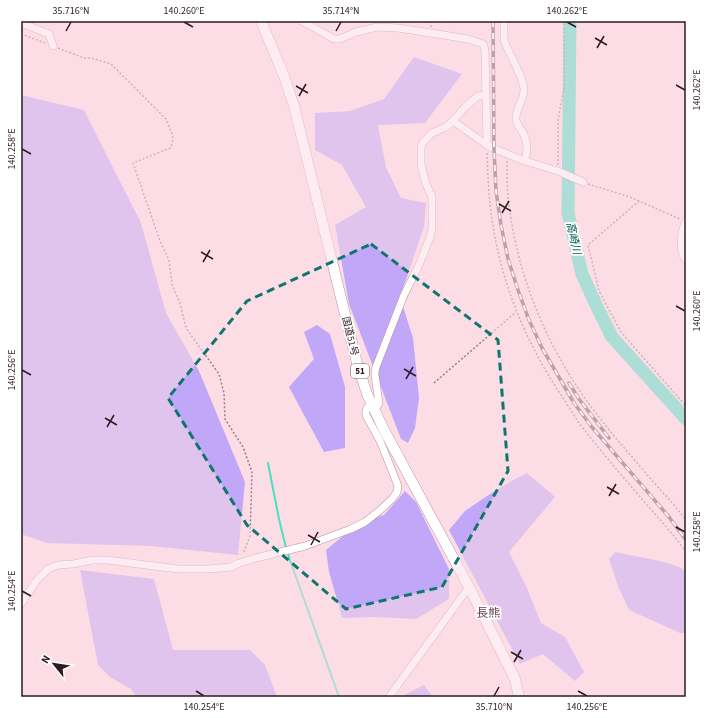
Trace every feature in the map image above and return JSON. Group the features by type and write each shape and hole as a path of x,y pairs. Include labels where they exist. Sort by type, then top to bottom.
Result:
{"highway":[{"name":"国道51号","path":"261,21 284,76 294,106 357,363 367,394 387,437 469,587 515,679 519,697"}],"street":[{"path":"302,21 334,39 340,39 356,32 377,27 431,32 468,39 482,44 485,50 487,145"},
{"path":"504,21 504,39 524,86 524,92 516,113 516,118 517,124 527,142 527,154 525,161"},
{"path":"21,23 49,34 53,46"},
{"path":"21,604 37,580 48,569 58,565 74,564 93,560 107,560 178,569 231,567 239,563 305,546 351,529 365,522 392,499 397,492 398,486 380,441 365,411 366,408 378,405 375,372 404,295 420,265 432,229 432,197 422,170 421,147 423,142 432,133 446,127 478,96 486,95"},
{"path":"453,121 487,145 508,155 558,171 583,182"},
{"path":"686,222 683,231 681,250 686,260"},
{"path":"389,697 469,587"}],"path":[{"path":"558,171 558,120 564,88 564,21"},
{"path":"21,34 84,58 91,58 111,64 166,119 173,136 170,148 133,163 160,241 169,260 172,285 180,303 186,328 219,374 224,394 225,419 243,447 252,472 250,536 239,563"},
{"path":"487,145 488,176 494,232 506,283 525,332 548,376 579,422 686,552"},
{"path":"508,155 507,178 509,203 515,238 527,285 543,325 562,362 584,397 623,447 686,520"},
{"path":"583,182 630,197 686,222"},
{"path":"639,201 588,245 599,291 622,332 686,406"},
{"path":"434,383 517,312"}],"highlighted area":[{"path":"371,244 498,340 508,471 442,587 346,609 247,525 168,398 247,301"}],"shaded area":[{"path":"414,57 462,74 425,123 378,125 386,167 401,198 426,203 424,227 400,297 413,338 419,398 415,428 408,443 401,439 349,304 335,225 366,207 342,165 315,150 315,113 350,111 384,99"},
{"path":"21,95 84,110 141,223 166,313 199,371 245,482 238,555 151,546 47,543 21,534"},
{"path":"317,325 330,334 345,387 345,448 324,452 289,387 314,359 304,332"},
{"path":"527,473 555,497 509,552 526,586 541,623 565,637 584,672 575,681 543,654 520,664 449,530 465,511 490,494"},
{"path":"405,491 416,502 449,569 449,599 416,619 374,617 342,618 329,572 326,550 361,521 384,515"},
{"path":"615,552 672,564 686,571 686,633 680,633 629,610 618,586 609,559"},
{"path":"80,570 154,579 173,650 250,650 265,665 277,697 136,697 131,689 110,677 98,665"},
{"path":"424,685 433,697 403,697 406,694"}],"waterway":[{"name":"高崎川","path":"570,21 568,213 582,274 612,337 686,419"},
{"path":"268,463 286,548"},
{"path":"288,552 290,562 339,697"}],"railway":[{"path":"493,21 494,148 496,191 508,259 529,320 542,348 574,403 591,426 669,517 686,540"},
{"path":"569,383 579,399 609,438"}],"district":[{"name":"長熊","path":"488,613"}]}
